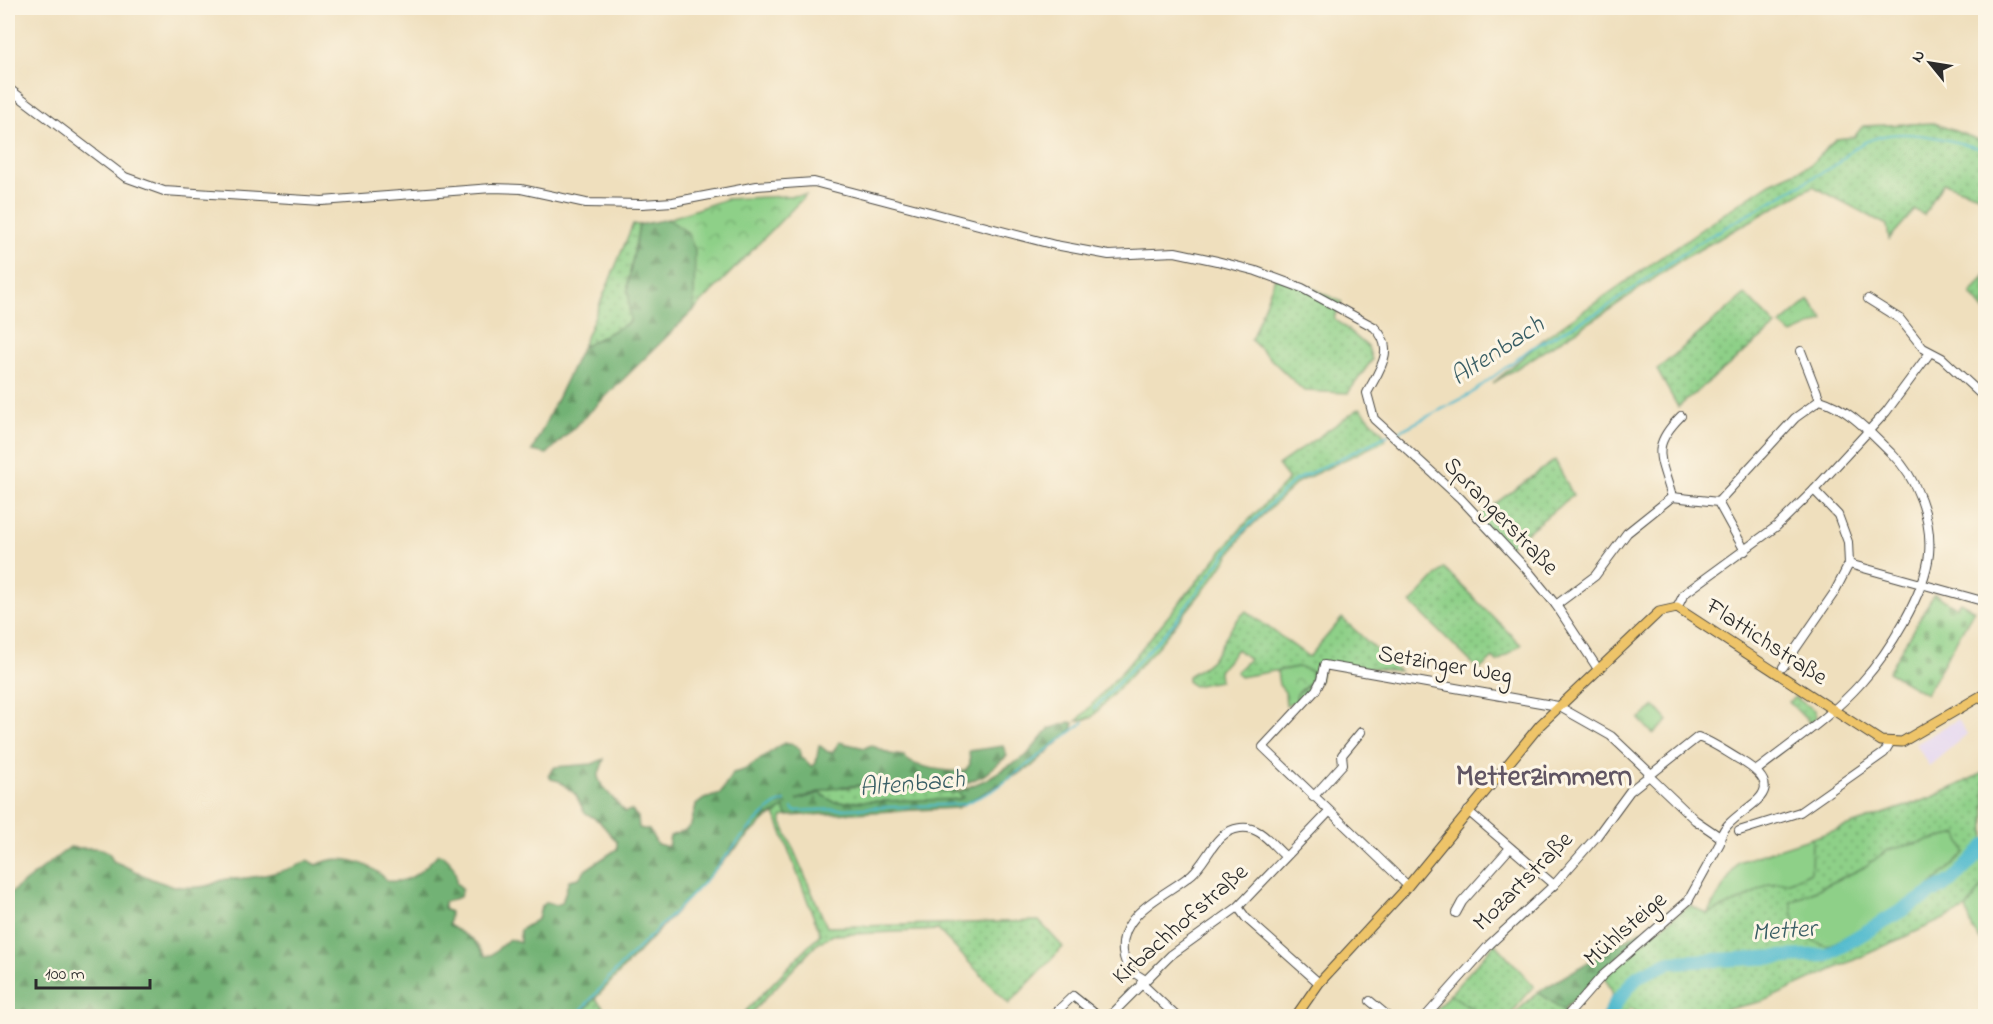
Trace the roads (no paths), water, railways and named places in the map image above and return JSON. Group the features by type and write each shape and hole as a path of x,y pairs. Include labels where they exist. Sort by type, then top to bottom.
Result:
{"main road":[{"path":"1296,1017 1319,983 1408,886 1522,745 1558,706 1653,616 1677,608"},
{"name":"Flattichstraße","path":"1677,608 1871,736 1890,742"},
{"path":"1890,742 1902,742 1923,732 1986,693"}],"street":[{"name":"Sprangerstraße","path":"8,88 125,177 164,191 322,201 492,188 521,189 593,203 642,204 673,202 756,186 814,182 1055,245 1108,255 1175,252 1217,261 1302,288 1374,327 1384,340 1386,358 1367,393 1367,400 1374,419 1460,498 1556,605 1598,669"},
{"path":"1868,299 1900,319 1929,354 1942,358 1986,399"},
{"path":"1757,770 1834,711 1863,682 1884,653 1920,585 1929,553 1924,509 1904,465 1848,412 1820,400 1801,351"},
{"path":"1677,608 1684,594 1777,526 1814,490 1868,431 1929,354"},
{"path":"1718,502 1795,418 1820,400"},
{"path":"1672,497 1660,443 1666,432 1682,416"},
{"path":"1783,668 1834,593 1849,564 1848,542 1838,515 1814,490"},
{"path":"1556,605 1595,576 1627,533 1672,497 1718,502"},
{"path":"1718,502 1745,551"},
{"path":"1849,564 1986,602"},
{"name":"Setzinger Weg","path":"1313,797 1263,747 1316,690 1324,665 1558,706 1611,736 1695,820 1720,837"},
{"path":"1361,732 1342,755 1343,764 1313,797 1408,886"},
{"name":"Mozartstraße","path":"1426,1017 1490,944 1554,885 1597,836 1630,791 1698,737 1757,770"},
{"path":"1739,831 1800,812 1884,753 1890,742"},
{"name":"Mühlsteige","path":"1567,1017 1602,976 1688,901 1720,843 1720,837 1731,822 1752,807 1763,795 1765,783 1757,770"},
{"path":"1468,811 1554,885"},
{"name":"Kirbachhofstraße","path":"1110,1017 1143,982 1180,949 1238,907 1329,812"},
{"path":"1176,1017 1130,969 1124,956 1124,939 1129,926 1147,906 1197,869 1221,838 1233,830 1248,828 1263,835 1285,856"},
{"path":"1456,913 1462,902 1510,848"},
{"path":"1238,907 1246,918 1319,983"},
{"path":"1052,1017 1073,996 1098,1017"},
{"path":"1370,1000 1388,1017"}],"waterway":[{"name":"Altenbach","path":"1394,434 1469,395 1530,349 1604,309 1701,241 1839,163 1854,148 1871,139 1908,134 1928,136 1986,150"},
{"name":"Altenbach","path":"1094,709 1174,623 1242,532 1294,481 1388,435"},
{"name":"Altenbach","path":"792,808 794,811 964,804 994,790 1084,722"},
{"name":"Altenbach","path":"608,979 705,881 755,823 766,812 785,801"},
{"name":"Metter","path":"1609,1016 1616,1002 1638,976 1670,962 1827,955 1953,880 1986,845"},
{"name":"Altenbach","path":"576,1016 607,981"}],"district":[{"name":"Metterzimmern","path":"1544,778"}]}
